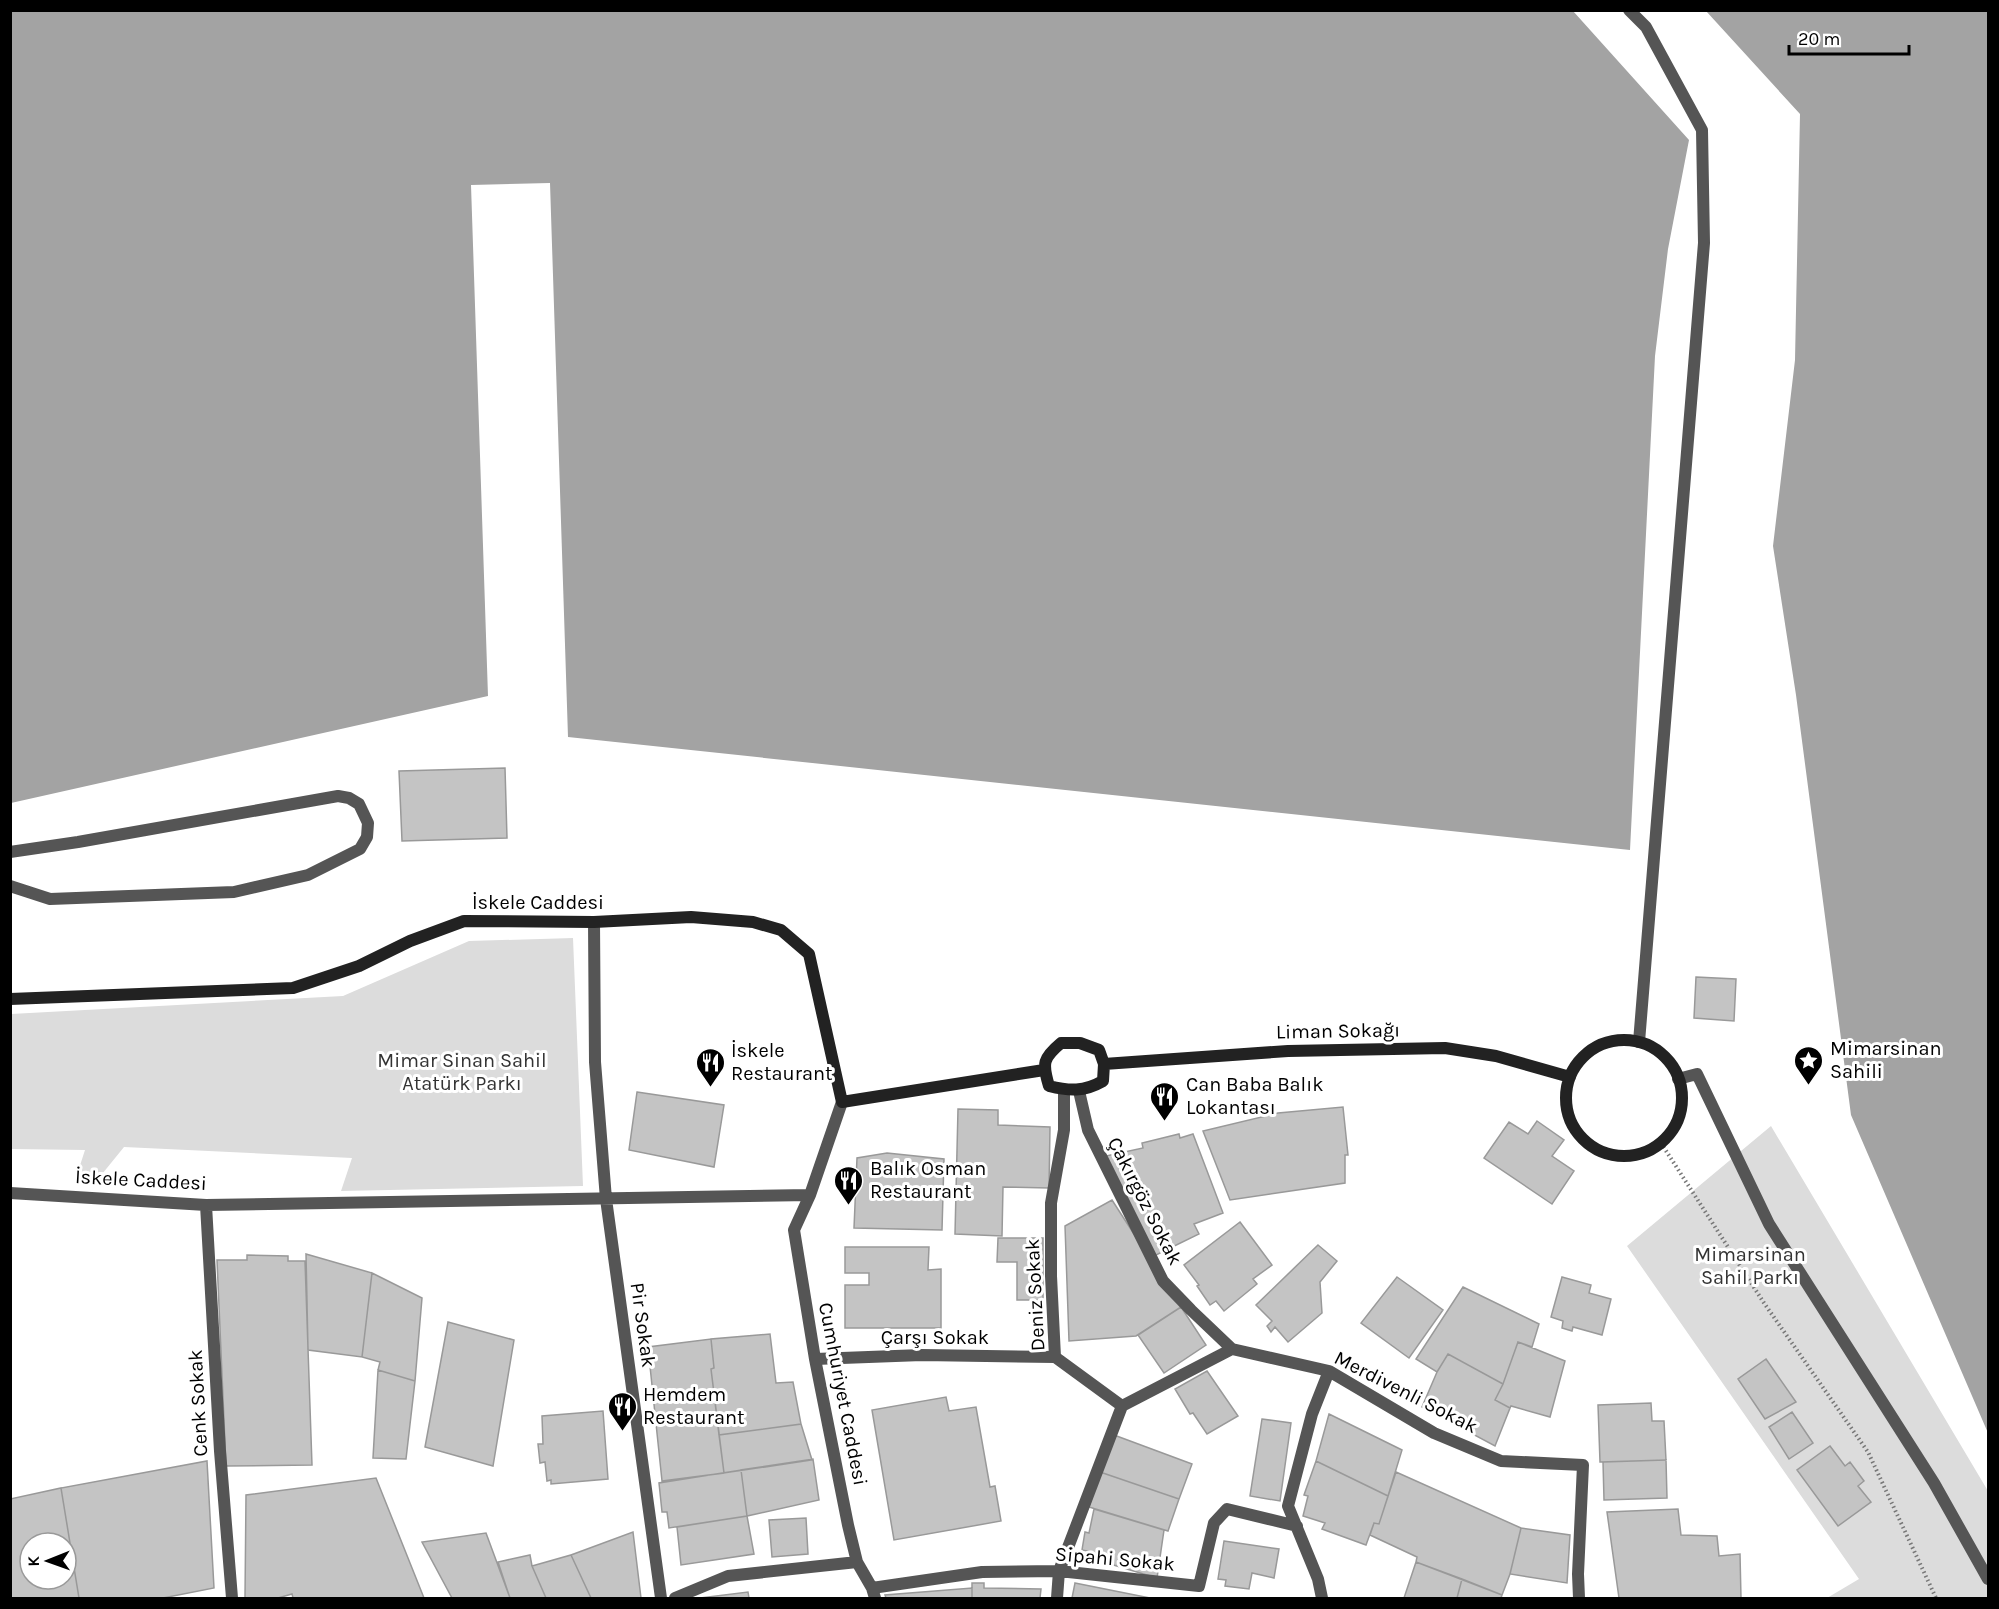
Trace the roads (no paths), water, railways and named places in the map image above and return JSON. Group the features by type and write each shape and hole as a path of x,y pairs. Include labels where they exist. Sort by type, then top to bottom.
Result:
{"street":[{"path":"1629,10 1646,27 1702,130 1704,243 1639,1042"},
{"path":"10,852 339,796 349,798 359,804 368,823 367,837 360,849 308,875 234,892 50,899 10,886"},
{"name":"İskele Caddesi","path":"10,999 293,988 359,966 410,940 464,921 594,922 691,917 753,922 781,930 809,954 842,1102"},
{"name":"Pir Sokak","path":"594,922 595,1062 606,1199 661,1599"},
{"path":"1618,1040 1639,1042 1658,1050 1673,1066 1678,1079 1681,1107 1674,1127 1661,1143 1638,1154 1612,1155 1590,1145 1573,1126 1566,1102 1570,1077 1581,1059 1597,1046 1618,1040"},
{"path":"1061,1042 1080,1043 1099,1050 1104,1064 1103,1081 1079,1091 1049,1086 1044,1070 1047,1055 1061,1042"},
{"name":"Liman Sokağı","path":"1104,1064 1288,1051 1446,1048 1496,1056 1570,1077"},
{"path":"842,1102 1044,1070"},
{"path":"1678,1079 1697,1074 1769,1224 1934,1484 1989,1579"},
{"name":"Deniz Sokak","path":"1064,1090 1064,1130 1051,1203 1051,1276 1055,1357 1122,1406"},
{"name":"Çakırgöz Sokak","path":"1079,1091 1088,1130 1163,1281 1228,1345"},
{"name":"Cumhuriyet Caddesi","path":"842,1102 810,1195 794,1230 815,1359 857,1562 874,1593"},
{"name":"İskele Caddesi","path":"10,1193 206,1205 810,1195"},
{"name":"Cenk Sokak","path":"206,1205 220,1451 232,1599"},
{"path":"1057,1599 1059,1571 1122,1406 1228,1345"},
{"name":"Merdivenli Sokak","path":"1228,1345 1329,1371 1434,1433 1501,1461 1582,1465 1579,1599"},
{"name":"Çarşı Sokak","path":"815,1359 922,1355 1055,1357"},
{"path":"1322,1599 1318,1579 1288,1506 1312,1414 1329,1371"},
{"name":"Sipahi Sokak","path":"874,1593 981,1572 1059,1571 1199,1587 1214,1523 1227,1509 1297,1526"},
{"path":"675,1599 728,1576 857,1562"}],"place":[{"name":"Mimarsinan Sahili","path":"1809,1086"},
{"name":"İskele Restaurant","path":"710,1088"},
{"name":"Can Baba Balık Lokantası","path":"1165,1122"},
{"name":"Balık Osman Restaurant","path":"849,1206"},
{"name":"Hemdem Restaurant","path":"622,1432"}],"park label":[{"name":"Mimar Sinan Sahil Atatürk Parkı","path":"462,1072"},
{"name":"Mimarsinan Sahil Parkı","path":"1750,1266"}]}
